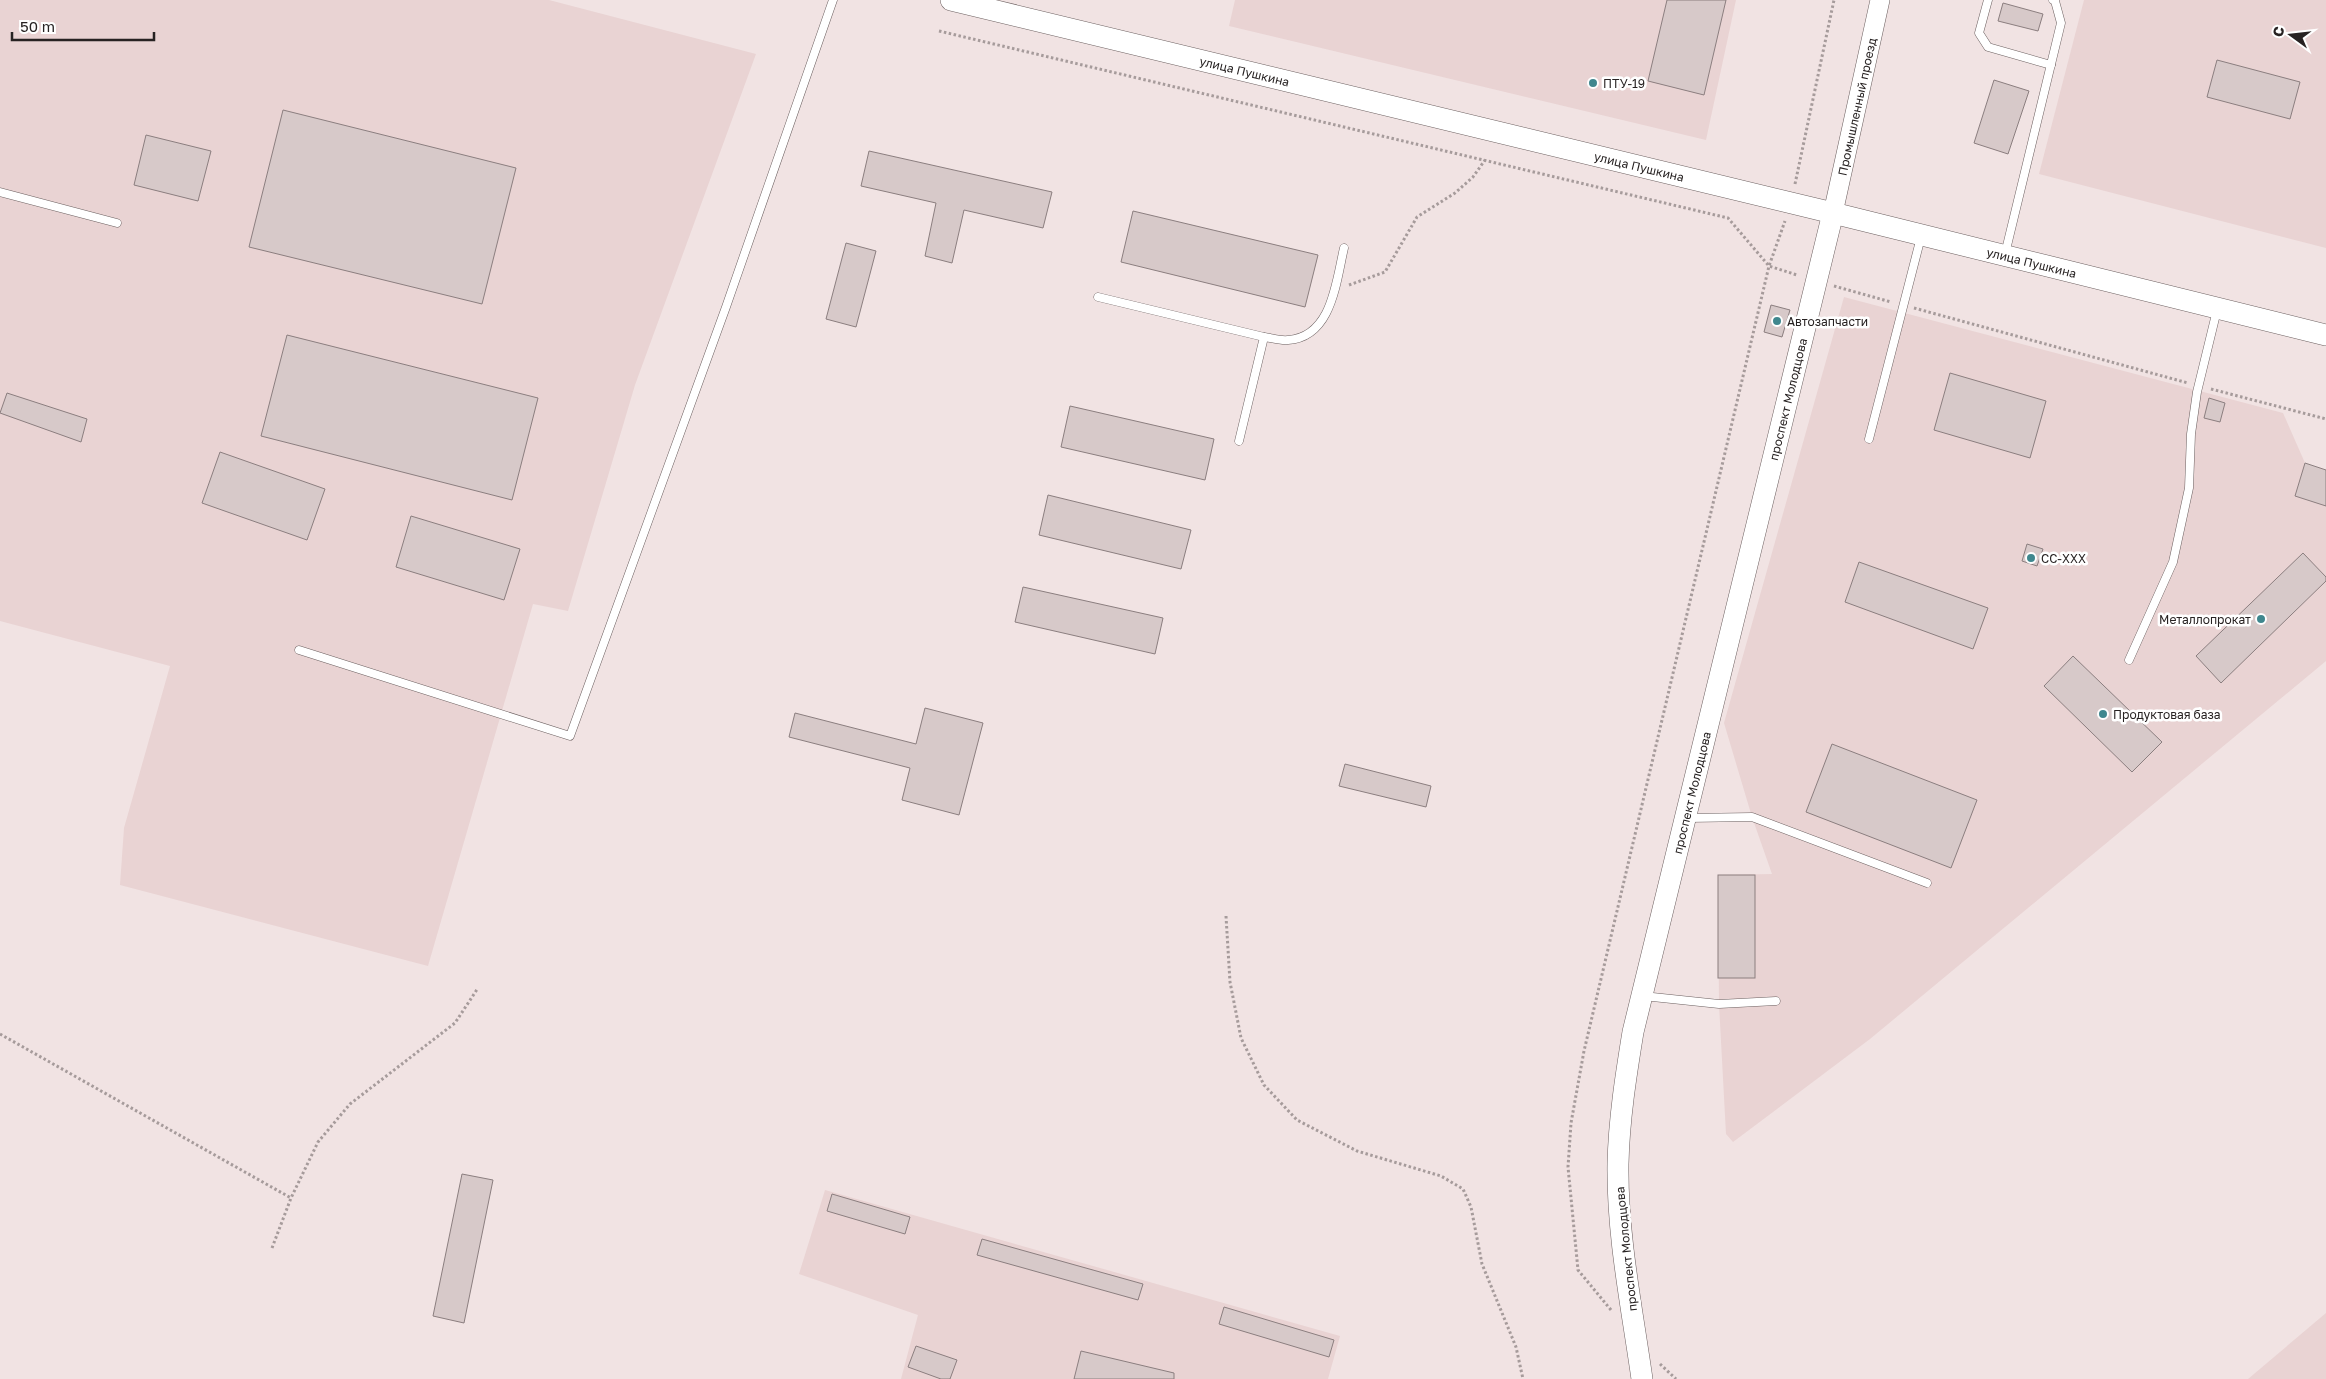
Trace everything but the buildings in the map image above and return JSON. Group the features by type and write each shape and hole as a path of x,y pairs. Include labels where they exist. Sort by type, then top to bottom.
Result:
{"main road":[{"name":"улица Пушкина","path":"951,0 1833,213 2326,335"},
{"name":"проспект Молодцова","path":"1642,1379 1621,1229 1618,1165 1622,1099 1641,996 1833,213"}],"street":[{"name":"Промышленный проезд","path":"1833,213 1880,0"}],"lane":[{"path":"299,650 570,736 726,307 833,0"},
{"path":"1988,0 1979,33 1988,47 2051,65"},
{"path":"2004,256 2061,23 2055,0 2053,0"},
{"path":"0,192 117,224"},
{"path":"1869,438 1921,235"},
{"path":"1098,297 1264,337 1287,340 1305,336 1320,324 1330,306 1344,248"},
{"path":"2129,660 2173,562 2188,488 2190,434 2199,386 2218,308"},
{"path":"1239,441 1264,337"},
{"path":"1684,818 1752,817 1927,883"},
{"path":"1641,996 1719,1004 1776,1001"}],"path":[{"path":"1613,1314 1578,1270 1568,1167 1571,1123 1584,1051 1768,266 1791,203 1834,0"},
{"path":"939,31 1728,218 1768,266 1816,282 2326,419"},
{"path":"1334,289 1385,272 1417,217 1455,193 1473,177 1484,160"},
{"path":"1226,916 1230,982 1241,1038 1264,1086 1297,1120 1357,1152 1440,1176 1464,1189 1471,1207 1482,1264 1516,1347 1523,1379"},
{"path":"272,1248 291,1198 318,1142 350,1104 455,1023 478,988"},
{"path":"0,1034 291,1198"},
{"path":"1637,1343 1676,1379"}],"shaded area":[{"path":"0,0 549,0 756,54 635,385 568,611 533,604 428,966 120,885 124,828 170,666 0,621"},
{"name":"ПТУ-19","path":"1235,0 1736,0 1706,140 1229,26"},
{"path":"2084,0 2326,0 2326,248 2039,174"},
{"path":"1844,297 2283,413 2305,463 2326,470 2326,661 1870,1039 1733,1142 1726,1134 1719,1004 1718,875 1772,874 1752,817 1724,723"},
{"path":"825,1190 1340,1336 1328,1379 901,1379 918,1315 799,1274"},
{"path":"2326,1313 2326,1379 2248,1379"}],"place":[{"name":"ПТУ-19","path":"1593,83"},
{"name":"Автозапчасти","path":"1777,321"},
{"name":"СС-ХХХ","path":"2031,558"},
{"name":"Металлопрокат","path":"2261,619"},
{"name":"Продуктовая база","path":"2103,714"}]}
